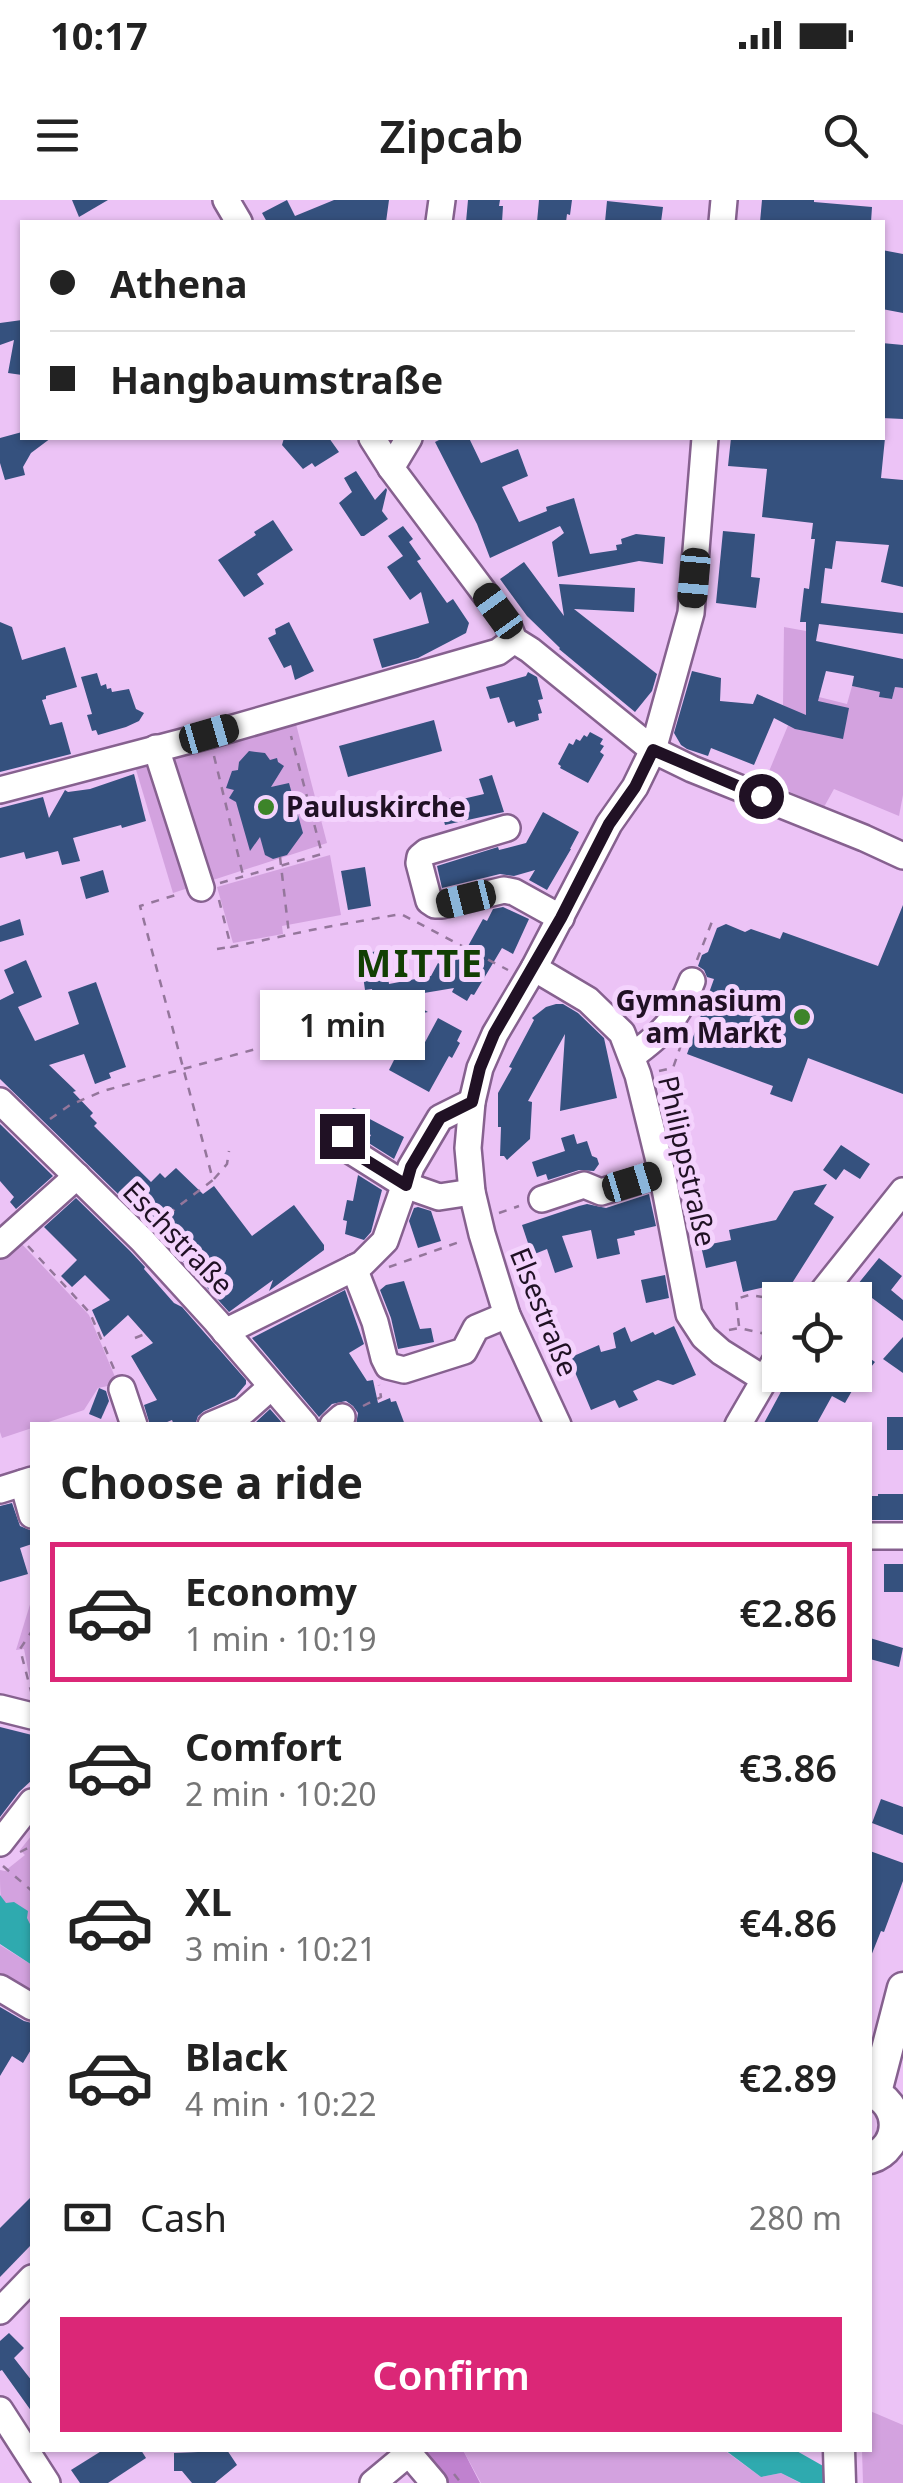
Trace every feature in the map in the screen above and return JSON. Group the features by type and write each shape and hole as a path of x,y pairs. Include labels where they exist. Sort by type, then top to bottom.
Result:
{"main road":[{"path":"889,2150 898,2134 897,2114 885,2097 873,2092 903,1988"},
{"path":"839,2452 840,2483"}],"street":[{"path":"373,440 506,623 514,640 653,750 903,856"},
{"path":"391,468 408,440"},
{"name":"Elsestraße","path":"557,1422 508,1315 480,1227 468,1148 472,1102 494,1034 653,750 690,614 705,440"},
{"path":"0,790 498,652 514,640"},
{"path":"156,748 208,886"},
{"path":"507,828 420,857 429,900 442,905 504,890 561,918"},
{"name":"Philippstraße","path":"530,974 588,1000 622,1033 635,1066 662,1173 689,1314 704,1337"},
{"path":"635,1066 678,1016 692,981"},
{"name":"Eschstraße","path":"0,1101 38,1128 76,1176 147,1236 302,1422"},
{"path":"225,1332 355,1272 385,1241 411,1167 440,1118 472,1102"},
{"path":"342,1136 351,1151 406,1185 439,1196 472,1192"},
{"path":"542,1199 584,1185 601,1192 662,1173"},
{"path":"8,1239 76,1176"},
{"path":"830,1282 903,1190"},
{"path":"355,1272 388,1366 404,1370 464,1351 476,1328 508,1315"},
{"path":"704,1337 762,1378"},
{"path":"740,1422 762,1383"},
{"path":"218,1422 244,1411 271,1387"},
{"path":"122,1389 133,1422"},
{"path":"18,1484 30,1511"},
{"path":"872,1536 903,1536"},
{"path":"0,1708 30,1716"},
{"path":"1,1854 30,1805"},
{"path":"0,1988 30,2007"},
{"path":"0,2311 30,2280"},
{"path":"0,2410 47,2483"},
{"path":"373,2483 407,2452 434,2483"}],"path":[{"path":"212,1180 140,906 322,854 284,713"},
{"path":"209,734 244,876"},
{"path":"280,857 289,936"},
{"path":"208,886 231,947"},
{"path":"218,949 402,914 530,974"},
{"path":"38,1128 62,1109 90,1096 314,1034"},
{"path":"635,1066 673,1068 683,1041"},
{"path":"147,1236 212,1180 227,1164 229,1151"},
{"path":"355,1272 363,1276 542,1199"},
{"path":"8,1239 90,1313 122,1389"},
{"path":"748,1287 749,1295"},
{"path":"739,1328 736,1299 762,1297"},
{"path":"704,1337 739,1328 762,1333"},
{"path":"135,1338 145,1334"},
{"path":"337,1421 381,1397 379,1381 388,1366"},
{"path":"30,1634 20,1649 30,1689"},
{"path":"1,1854 30,1889"}],"shaded area":[{"path":"784,627 806,631 819,697 847,704 852,686 892,699 895,687 902,688 903,684 903,795 899,816 834,789 824,807 765,781 794,711 783,705"},
{"path":"296,724 327,843 173,893 134,763"},
{"path":"330,855 341,915 282,926 283,934 233,943 217,887"},
{"path":"18,1240 89,1315 118,1384 98,1388 84,1410 49,1422 30,1422 30,1429 2,1438 0,1432 0,1257"},
{"path":"30,1604 30,1680 24,1649 16,1650"},
{"path":"30,1838 30,1925 1,1897 0,1870 5,1871 25,1855 20,1850"},
{"path":"0,1895 6,1903 14,1902 28,1911 30,1964 0,1944"},
{"path":"0,1945 30,1964 30,1992 0,1977"},
{"path":"872,2412 903,2425 903,2483 863,2483 862,2452 872,2452"},
{"path":"420,2452 464,2452 480,2483 446,2483"},
{"path":"464,2452 727,2452 761,2477 781,2473 800,2483 481,2483"},
{"path":"728,2452 799,2452 853,2483 801,2483 781,2473 761,2477"}],"building":[{"path":"72,200 108,200 79,217"},
{"path":"287,200 295,216 334,200 389,200 386,220 266,220 262,213"},
{"path":"468,200 500,200 499,206 503,206 502,220 466,220"},
{"path":"539,200 572,200 566,220 537,220"},
{"path":"762,200 814,200 872,207 871,220 760,220"},
{"path":"607,201 663,207 661,220 605,220"},
{"path":"885,251 903,254 903,313 885,310"},
{"path":"20,320 20,375 8,373 14,340 0,345 0,323"},
{"path":"885,343 903,345 903,419 885,418"},
{"path":"20,433 20,440 48,440 31,453 23,467 25,475 5,480 0,438"},
{"path":"283,440 330,440 339,452 315,467 312,463 303,469 282,445"},
{"path":"470,440 481,463 518,449 528,476 502,487 519,522 574,498 590,554 617,550 621,539 636,534 665,537 663,564 639,561 558,577 552,542 564,533 560,526 490,558 435,442"},
{"path":"731,440 885,440 881,478 903,480 903,587 881,582 889,545 836,541 832,569 825,568 821,603 903,613 903,634 819,624 816,641 903,659 903,688 895,687 892,699 879,697 880,692 852,686 854,676 826,671 818,701 849,708 843,739 795,729 774,718 754,765 711,748 708,756 687,749 674,733 692,671 721,678 720,701 753,704 757,694 806,715 806,622 800,622 815,539 811,539 813,523 762,517 767,469 728,466"},
{"path":"356,471 375,500 387,490 382,511 388,519 364,536 339,503 352,492 344,478"},
{"path":"273,520 293,550 257,574 264,584 244,597 218,560"},
{"path":"403,526 421,559 417,561 447,603 453,599 469,623 466,633 418,658 382,668 373,639 429,623 421,592 410,600 387,567 403,556 388,536"},
{"path":"723,531 755,534 751,577 760,578 756,608 716,603"},
{"path":"524,562 564,616 559,584 635,588 634,612 574,609 657,674 652,691 635,712 559,649 527,616 500,579"},
{"path":"0,622 12,627 22,660 65,647 77,687 42,700 50,725 62,722 71,754 0,772"},
{"path":"289,622 314,671 295,680 291,665 284,668 268,638"},
{"path":"528,672 537,677 542,713 538,714 539,720 516,727 514,721 508,723 499,697 490,699 486,687 526,676"},
{"path":"97,673 101,686 106,684 112,692 129,689 136,709 144,713 139,721 98,735 96,730 92,731 87,715 92,714 81,677"},
{"path":"434,720 442,751 348,777 339,746"},
{"path":"590,732 603,739 600,752 604,755 588,783 558,764 569,743 573,745"},
{"name":"Pauluskirche","path":"249,751 265,753 270,760 277,758 284,766 271,787 289,783 303,833 287,855 273,859 265,855 260,837 250,851 236,802 229,798 234,790 226,788 232,771 238,770 239,762"},
{"path":"134,774 146,821 73,838 80,861 62,865 58,851 26,859 24,852 0,858 0,808 43,797 49,818 65,790 90,789"},
{"path":"492,775 504,812 445,825 439,801 484,794 479,779"},
{"path":"543,812 579,832 547,890 529,880 535,870 442,888 437,866 498,847 499,850 526,843"},
{"path":"365,867 371,906 348,910 341,871"},
{"path":"103,870 109,892 86,899 80,877"},
{"path":"903,905 903,1094 808,1058 792,1102 770,1094 773,1086 687,1054 714,979 698,966 717,928 726,924 780,939 783,932 878,966"},
{"path":"503,907 529,919 513,954 502,948 474,995 467,1001 452,992 454,988 400,997 428,1012 418,1014 424,1044 438,1018 462,1031 452,1058 449,1056 429,1092 389,1070 405,1038 399,1035 410,1015 393,1018 392,1011 376,1014 372,989 365,990 360,954 384,950 389,984 431,976 438,963 450,970 458,955 462,957 483,919 487,921 493,909"},
{"path":"20,919 24,935 0,942 0,926"},
{"path":"26,960 42,997 18,1007 35,1041 79,1024 68,992 96,982 126,1067 95,1084 84,1054 49,1065 93,1113 90,1116 97,1123 94,1126 151,1182 160,1173 165,1178 176,1168 203,1194 214,1186 252,1236 294,1205 324,1250 269,1291 273,1280 229,1312 153,1228 0,1079 0,1000 14,993 4,970"},
{"path":"556,1004 578,1013 604,1038 617,1098 560,1111 565,1034 528,1101 532,1102 530,1139 507,1160 500,1156 498,1093 532,1018"},
{"path":"353,1108 404,1137 394,1159 367,1142 371,1135 346,1121"},
{"path":"0,1124 53,1176 16,1209 10,1202 14,1197 0,1181"},
{"path":"574,1134 577,1144 587,1141 592,1156 597,1158 599,1164 594,1171 579,1170 548,1180 546,1174 537,1177 532,1162 565,1151 561,1138"},
{"path":"841,1145 870,1164 860,1179 844,1169 836,1180 823,1170"},
{"path":"358,1175 382,1190 371,1232 364,1240 345,1234 347,1221 343,1220 347,1200 353,1201"},
{"path":"827,1184 814,1204 834,1217 793,1282 762,1282 762,1288 743,1292 736,1261 706,1268 701,1246 731,1240 729,1230 776,1220 794,1191"},
{"path":"649,1194 656,1226 617,1239 620,1254 597,1259 591,1230 562,1236 573,1267 555,1273 547,1249 532,1255 522,1225 587,1204 606,1208"},
{"path":"76,1198 182,1307 246,1384 235,1397 204,1411 196,1422 149,1422 144,1405 157,1400 131,1356 153,1343 128,1315 104,1337 92,1310 110,1300 85,1275 72,1287 61,1276 77,1260 44,1227"},
{"path":"418,1207 431,1211 441,1241 418,1248 409,1221"},
{"path":"879,1258 902,1276 891,1290 903,1300 903,1321 872,1298 872,1282 860,1282"},
{"path":"665,1275 669,1298 646,1303 641,1280"},
{"path":"404,1281 420,1329 431,1328 434,1342 398,1349 380,1290"},
{"path":"345,1290 364,1344 349,1353 367,1381 373,1380 378,1403 390,1398 391,1402 396,1401 404,1422 356,1422 358,1413 346,1401 332,1404 319,1417 252,1338"},
{"path":"674,1326 696,1375 673,1385 658,1380 633,1391 638,1400 619,1408 615,1400 591,1410 569,1358 599,1345 601,1352 616,1348 613,1333 625,1327 631,1342"},
{"path":"903,1337 903,1373 883,1359"},
{"path":"99,1388 106,1391 109,1401 101,1419 89,1414"},
{"path":"781,1392 851,1392 845,1403 832,1396 818,1422 765,1422"},
{"path":"270,1409 281,1422 256,1422"},
{"path":"887,1417 903,1417 903,1450 887,1450"},
{"path":"903,1494 903,1520 872,1520 872,1496"},
{"path":"12,1503 20,1526 30,1530 30,1545 20,1548 28,1574 0,1582 0,1506"},
{"path":"884,1564 903,1564 903,1592 884,1592"},
{"path":"872,1639 903,1648 899,1667 872,1660"},
{"path":"0,1727 30,1734 30,1782 0,1817"},
{"path":"881,1799 903,1807 903,1835 872,1823"},
{"path":"872,1852 903,1863 903,1881 884,1932 881,1931 872,1954"},
{"path":"0,2007 30,2022 30,2051 23,2063 12,2056 0,2076"},
{"path":"30,2198 30,2246 0,2277 0,2228"},
{"path":"9,2333 24,2348 14,2358 30,2378 30,2409 0,2371 0,2341"},
{"path":"100,2452 142,2452 146,2458 108,2483 80,2483 71,2470"},
{"path":"228,2452 237,2465 215,2483 192,2483 182,2471 174,2471 174,2453"}],"place":[{"name":"Pauluskirche","path":"266,807"},
{"name":"Gymnasium am Markt","path":"802,1017"}],"district":[{"name":"MITTE","path":"420,964"}],"route":[{"path":"342,1136 351,1151 406,1185 411,1167 440,1118 472,1102 494,1034 653,750 761,796"}]}
